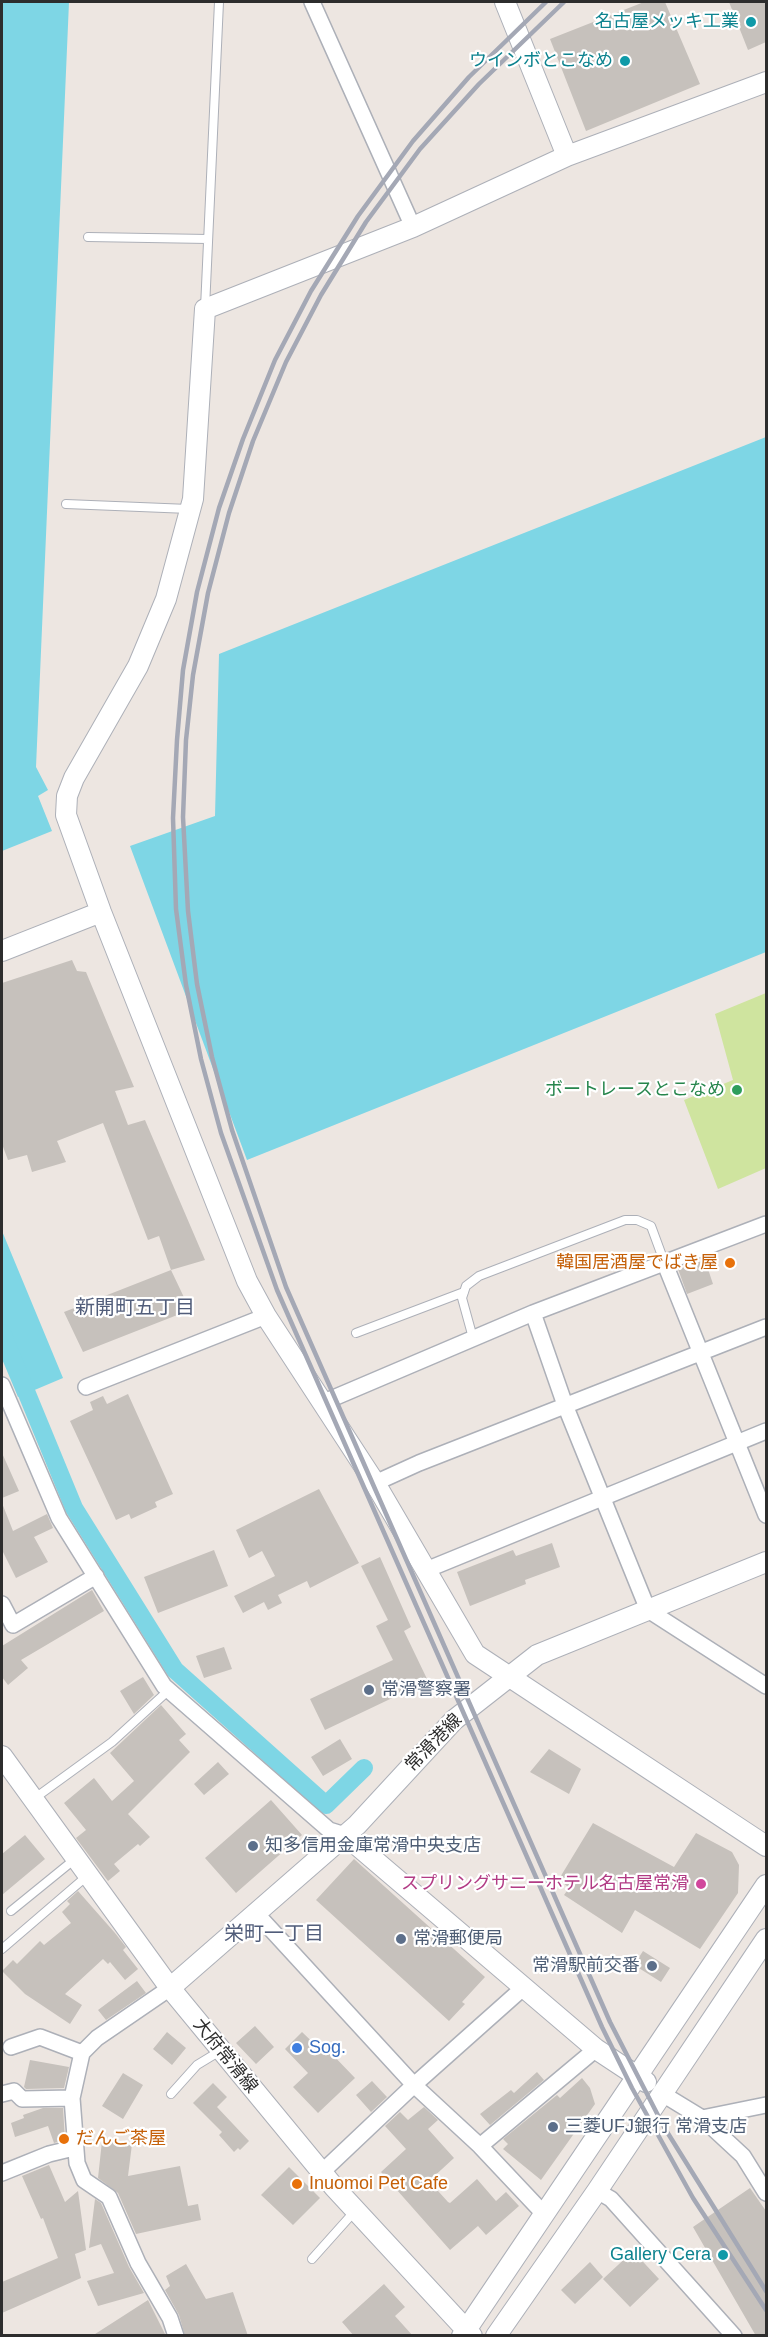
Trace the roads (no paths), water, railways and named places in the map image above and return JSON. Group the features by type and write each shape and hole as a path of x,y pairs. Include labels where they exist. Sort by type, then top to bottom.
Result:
{"street":[{"path":"312,2 413,227"},
{"path":"505,2 567,156"},
{"path":"766,82 567,156 413,227 205,309 190,509 166,598 138,666 74,778 67,796 66,815 100,912 247,1281 266,1316 375,1483 475,1654 766,1846"},
{"path":"2,951 100,912"},
{"path":"324,1402 533,1313 766,1224"},
{"path":"665,1264 766,1515"},
{"path":"533,1313 565,1405 648,1610 766,1686"},
{"path":"86,1387 266,1316"},
{"path":"375,1483 565,1405 766,1327"},
{"path":"2,1385 59,1518 169,1690 329,1830 345,1835 596,2049 702,2118 743,2156 766,2193"},
{"path":"426,1570 766,1431"},
{"name":"常滑港線","path":"170,1988 357,1826 454,1720 537,1655 766,1562"},
{"path":"2,1604 13,1625 96,1576"},
{"name":"大府常滑線","path":"2,1756 170,1988 322,2172 467,2334"},
{"path":"467,2334 766,1885"},
{"path":"255,1912 414,2085 480,2146 545,2215"},
{"path":"496,2336 597,2191 766,1939"},
{"path":"170,1988 97,2038 82,2053 72,2098 74,2148 84,2180 109,2197 138,2263 170,2318 176,2336"},
{"path":"322,2172 414,2085 523,1988"},
{"path":"6,2048 40,2037 82,2053"},
{"path":"480,2146 596,2049"},
{"path":"2,2094 14,2091 22,2099 72,2098"},
{"path":"702,2118 766,2105"},
{"path":"2,2173 49,2154 74,2148"},
{"path":"597,2191 611,2199 734,2336"}],"lane":[{"path":"205,309 219,2"},
{"path":"88,237 208,238"},
{"path":"66,504 190,509"},
{"path":"474,1338 462,1298 466,1287 479,1276 625,1220 637,1220 651,1226 665,1264"},
{"path":"356,1332 464,1292"},
{"path":"33,1800 112,1742 169,1690"},
{"path":"11,1911 75,1859"},
{"path":"2,1949 87,1875"},
{"path":"171,2094 197,2065 221,2050"},
{"path":"312,2259 356,2210"}],"water":[{"path":"2,2 69,2 36,767 48,790 38,796 52,831 2,851"},
{"path":"766,437 766,952 247,1160 130,846 215,816 219,654"},
{"path":"2,1231 63,1378 18,1397 2,1359"}],"waterway":[{"path":"2,1333 74,1508 175,1670 326,1805 364,1768"}],"railway":[{"path":"546,2 469,77 413,141 358,216 311,291 275,360 243,439 219,508 197,592 183,670 177,740 173,818 176,909 186,985 201,1059 221,1133 277,1290 602,2027 632,2088 693,2198 766,2310"},
{"path":"564,2 479,84 420,149 366,222 321,295 286,362 253,441 229,513 208,593 193,675 186,740 183,817 188,911 197,984 212,1057 232,1130 286,1287 610,2022 664,2127 766,2291"}],"place":[{"name":"名古屋メッキ工業","path":"751,22"},
{"name":"ウインボとこなめ","path":"625,61"},
{"name":"ボートレースとこなめ","path":"737,1090"},
{"name":"韓国居酒屋でばき屋","path":"730,1263"},
{"name":"常滑警察署","path":"369,1690"},
{"name":"知多信用金庫常滑中央支店","path":"253,1846"},
{"name":"スプリングサニーホテル名古屋常滑","path":"701,1884"},
{"name":"常滑郵便局","path":"401,1939"},
{"name":"常滑駅前交番","path":"652,1966"},
{"name":"Sog.","path":"297,2048"},
{"name":"三菱UFJ銀行 常滑支店","path":"553,2127"},
{"name":"だんご茶屋","path":"64,2139"},
{"name":"Inuomoi Pet Cafe","path":"297,2184"},
{"name":"Gallery Cera","path":"723,2255"}],"district":[{"name":"新開町五丁目","path":"135,1308"},
{"name":"栄町一丁目","path":"274,1934"}]}
